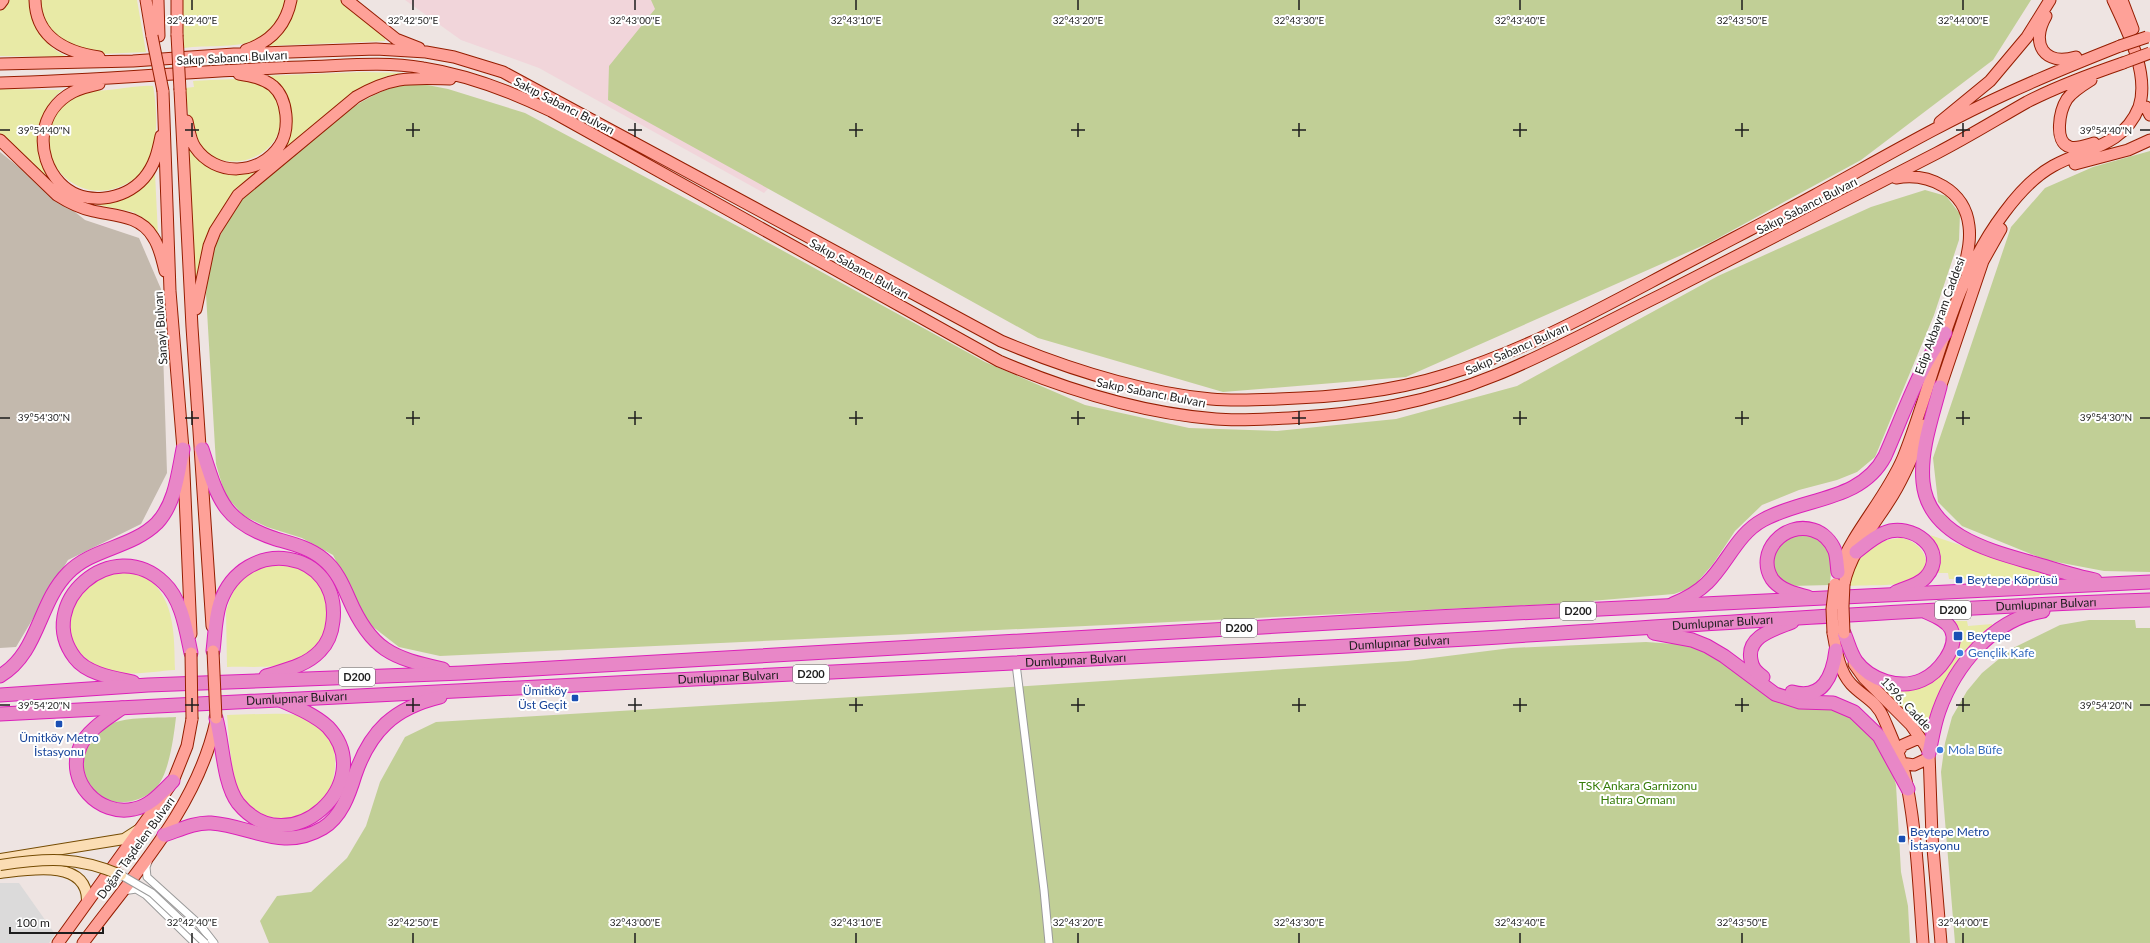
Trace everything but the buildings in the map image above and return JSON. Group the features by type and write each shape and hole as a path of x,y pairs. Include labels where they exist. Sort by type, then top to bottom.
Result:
{"highway":[{"path":"1666,607 1686,598 1706,584 1744,535 1758,522 1778,513 1847,490 1869,478 1885,456 1936,344 1946,333"},
{"path":"1940,387 1925,441 1923,459 1923,483 1928,501 1935,514 1960,537 1975,544 2024,561 2110,584"},
{"path":"0,676 13,664 32,642 50,598 68,572 84,561 130,541 157,522 173,495 184,449"},
{"path":"202,449 213,484 229,513 241,524 254,531 298,545 324,560 336,573 362,625 372,639 386,651 398,658 463,673"},
{"path":"1821,600 1795,594 1775,583 1768,569 1769,553 1779,536 1792,529 1801,527 1823,534 1834,550 1839,580"},
{"path":"1856,552 1885,532 1900,530 1915,533 1930,547 1933,559 1931,570 1925,578 1915,584 1884,596"},
{"path":"213,651 220,602 230,584 241,571 254,562 269,558 284,558 309,567 322,578 329,589 333,603 332,629 326,642 320,651 300,666 251,681"},
{"path":"148,685 95,672 75,659 68,646 64,630 65,616 69,602 84,581 95,572 117,566 142,568 165,583 179,607 191,653"},
{"name":"Dumlupınar Bulvarı","path":"0,695 148,685 463,673 1436,617 1821,600 2150,582"},
{"name":"Dumlupınar Bulvarı","path":"0,714 279,699 1016,664 1475,639 1802,617 1924,612 2078,602 2150,600"},
{"path":"1929,755 1934,726 1945,698 1959,673 1977,649 1997,631 2018,618 2040,611 2063,608 2078,602"},
{"path":"1839,633 1854,656 1870,674 1886,682 1898,683 1921,681 1940,664 1951,651 1954,642 1952,633 1946,623 1924,612"},
{"path":"1802,617 1762,635 1753,643 1750,654 1756,672 1781,689 1801,694 1807,693 1824,685 1830,678 1836,650"},
{"path":"1620,629 1661,633 1692,640 1724,656 1775,694 1800,702 1833,703 1854,712 1879,736 1908,789"},
{"path":"164,835 187,827 210,823 285,839 299,838 312,834 330,823 343,806 365,751 383,725 397,713 412,705 466,690"},
{"path":"216,718 222,738 226,774 231,790 238,802 260,820 276,824 291,824 306,820 329,803 336,792 343,768 341,752 328,728 319,720 279,699"},
{"path":"122,708 97,726 86,737 80,747 77,763 78,777 85,790 92,799 103,806 124,810 145,805 158,796 173,781"}],"main road":[{"path":"0,4 3,0"},
{"path":"36,0 39,18 44,28 61,47 90,55 133,61"},
{"path":"146,0 156,36"},
{"name":"Sanayi Bulvarı","path":"158,0 156,36 164,117 170,291 184,449 191,653"},
{"path":"177,0 177,35 192,327 202,449 213,651"},
{"path":"234,54 258,46 275,34 285,18 290,0"},
{"path":"347,0 396,39 436,54"},
{"path":"1924,134 1990,81 2027,37 2050,0"},
{"path":"2057,0 2041,25 2040,42 2046,54 2052,58 2063,61 2116,47"},
{"name":"Edip Akbayram Caddesi","path":"1839,580 1846,572 1856,552 1887,505 1909,464 1940,387 1969,298 1983,261 1997,234 2013,211 2038,183 2060,170 2119,142 2148,111 2149,76 2131,32 2111,0"},
{"name":"Edip Akbayram Caddesi","path":"1839,580 1848,549 1888,490 1903,458 1968,270 1981,247 2004,212 2034,178 2054,165 2101,146 2124,130 2139,108 2144,89 2143,74 2121,0"},
{"name":"Sakıp Sabancı Bulvarı","path":"133,61 234,54 376,49 454,56 503,72 1001,341 1039,357 1097,376 1152,389 1212,399 1322,398 1385,389 1452,373 1566,326 1812,197 1924,134 2006,93 2116,47 2149,36"},
{"name":"Sakıp Sabancı Bulvarı","path":"121,78 220,70 394,66 422,68 501,88 551,111 999,361 1036,377 1096,397 1150,409 1215,419 1254,420 1320,416 1382,409 1444,394 1496,375 1554,348 1885,180 2030,101 2105,69 2150,53"},
{"path":"0,64 133,61"},
{"path":"2105,69 2072,94 2066,102 2060,124 2061,138 2069,147 2081,146 2108,138 2124,130"},
{"path":"181,102 194,146 214,165 236,170 246,169 268,157 280,145 285,131 286,117 283,101 273,86 259,78 220,70"},
{"path":"0,82 121,78"},
{"path":"121,78 72,92 56,106 48,116 44,127 42,144 44,156 60,183 71,192 86,198 99,199 125,193 144,178 152,167 157,156 164,117"},
{"path":"192,327 204,266 215,231 238,195 248,186 356,97 374,87 385,82 404,79 470,79"},
{"path":"0,140 57,195 68,202 94,211 128,218 143,226 153,236 160,251 170,291"},
{"path":"2075,164 2128,150 2150,140"},
{"path":"1885,180 1907,176 1928,178 1948,189 1963,206 1968,220 1969,242 1957,300"},
{"path":"1839,580 1842,606 1839,633"},
{"name":"1596. Cadde","path":"1839,633 1836,650 1844,672 1849,681 1874,702 1881,711 1899,758 1908,789 1923,943"},
{"name":"1596. Cadde","path":"1839,633 1857,670 1903,716 1925,745 1929,755"},
{"name":"Doğan Taşdelen Bulvarı","path":"83,943 164,835 188,799 199,776 208,752 216,718 213,651"},
{"name":"Doğan Taşdelen Bulvarı","path":"58,943 87,900 145,823 173,781 187,746 192,719 191,653"},
{"path":"1919,738 1903,746 1899,758 1918,764 1929,755"},
{"path":"1929,755 1932,836 1941,943"},
{"path":"0,859 124,839 136,832 145,823"},
{"path":"0,865 58,858 87,862 121,875"},
{"path":"0,873 44,868 58,870 82,884 87,894 87,900"}],"street":[{"path":"1016,664 1044,890 1049,943"},
{"path":"150,855 146,868 148,877 200,925 214,943"},
{"path":"121,875 136,882 156,896 205,943"},
{"path":"121,892 136,889 146,895 195,943"}],"shaded area":[{"path":"405,0 925,0 859,91 764,193 539,68 461,40"},
{"path":"0,152 85,220 139,238 161,289 167,473 141,524 68,560 16,647 0,648"},
{"path":"0,883 19,883 55,934 49,943 0,943"}],"green space":[{"path":"7,0 32,0 41,34 51,46 67,57 0,56 0,8"},
{"path":"38,0 137,0 146,52 101,54 66,46 45,26"},
{"path":"182,0 287,0 278,23 269,32 258,39 247,43 234,45 184,48"},
{"path":"294,0 342,0 385,37 385,41 266,46"},
{"path":"651,0 2031,0 1993,60 1861,160 1711,242 1406,377 1223,392 1038,338 608,100 609,66 655,9"},
{"path":"363,72 404,73 387,76 366,85 248,178 227,203 215,221 202,251 195,281 187,144 196,156 207,165 267,162 289,117 262,76"},
{"path":"237,79 250,80 262,84 271,91 279,108 280,124 276,138 267,149 255,157 241,161 226,161 212,156 199,147 196,142 191,128 185,88 194,87 193,81"},
{"path":"407,84 422,84 448,89 525,113 758,237 985,362 1085,405 1189,428 1277,431 1396,419 1517,386 1718,276 1871,207 1925,190 1946,196 1960,214 1959,240 1934,315 1875,457 1857,472 1837,480 1799,490 1762,505 1735,531 1713,564 1693,587 1674,594 1555,604 440,656 399,647 368,623 333,555 302,538 267,527 244,516 225,495 216,464 206,294 209,270 216,244 228,220 244,196 300,147 343,114 365,100 386,90"},
{"path":"153,86 156,108 156,134 150,159 137,177 114,189 92,190 73,183 58,170 50,153 48,134 54,115 70,99 92,91"},
{"path":"0,89 62,90 52,100 46,109 43,119 43,139 50,173 93,201 150,179 155,173 158,235 145,219 133,212 89,203 62,190 0,134"},
{"path":"2150,151 2150,572 2104,571 2046,560 1962,526 1938,502 1933,458 2011,227 2045,188 2093,167"},
{"path":"1795,533 1821,539 1832,556 1830,585 1791,586 1782,583 1773,573 1774,550"},
{"path":"1930,535 2052,576 1996,580 1989,578 1949,579 1948,573 1935,573 1935,544"},
{"path":"1902,538 1911,541 1918,546 1926,558 1924,572 1918,578 1910,582 1898,584 1848,586 1854,564 1862,553 1881,542"},
{"path":"269,564 293,564 303,568 311,574 323,592 326,603 328,624 325,634 321,642 310,652 291,662 282,665 264,667 227,667 226,611 232,594 246,571"},
{"path":"125,570 149,579 158,588 164,598 172,621 175,670 130,674 112,672 90,662 80,653 74,642 70,630 70,618 72,606 78,593 88,582 96,577"},
{"path":"2089,620 2135,620 2136,628 2150,628 2150,943 1955,943 1941,772 1945,743 1952,717 1967,691 1982,673 2011,649 2060,625"},
{"path":"1947,621 1967,621 1968,626 1992,624 1993,627 1930,719 1925,724 1919,725 1877,683 1903,686 1947,661"},
{"name":"TSK Ankara Garnizonu Hatıra Ormanı","path":"1646,642 1704,646 1766,691 1835,708 1864,724 1891,767 1896,785 1901,872 1908,906 1910,943 269,943 260,921 277,896 311,892 347,858 366,826 380,782 405,737 436,722 920,693 1408,661 1511,648"},
{"path":"227,715 297,715 320,727 325,732 329,737 334,751 335,768 329,791 317,807 296,817 273,817 262,814 243,800 239,793 233,772"},
{"path":"176,717 170,755 164,775 155,789 137,800 118,802 99,796 92,789 86,780 83,771 84,753 93,737 100,731 107,726 122,720"}],"place":[{"name":"Beytepe Köprüsü","path":"1959,580"},
{"name":"Beytepe","path":"1958,636"},
{"name":"Gençlik Kafe","path":"1960,653"},
{"name":"Ümitköy Üst Geçit","path":"575,698"},
{"name":"Ümitköy Metro İstasyonu","path":"59,724"},
{"name":"Mola Büfe","path":"1940,750"},
{"name":"Beytepe Metro İstasyonu","path":"1902,839"}]}
